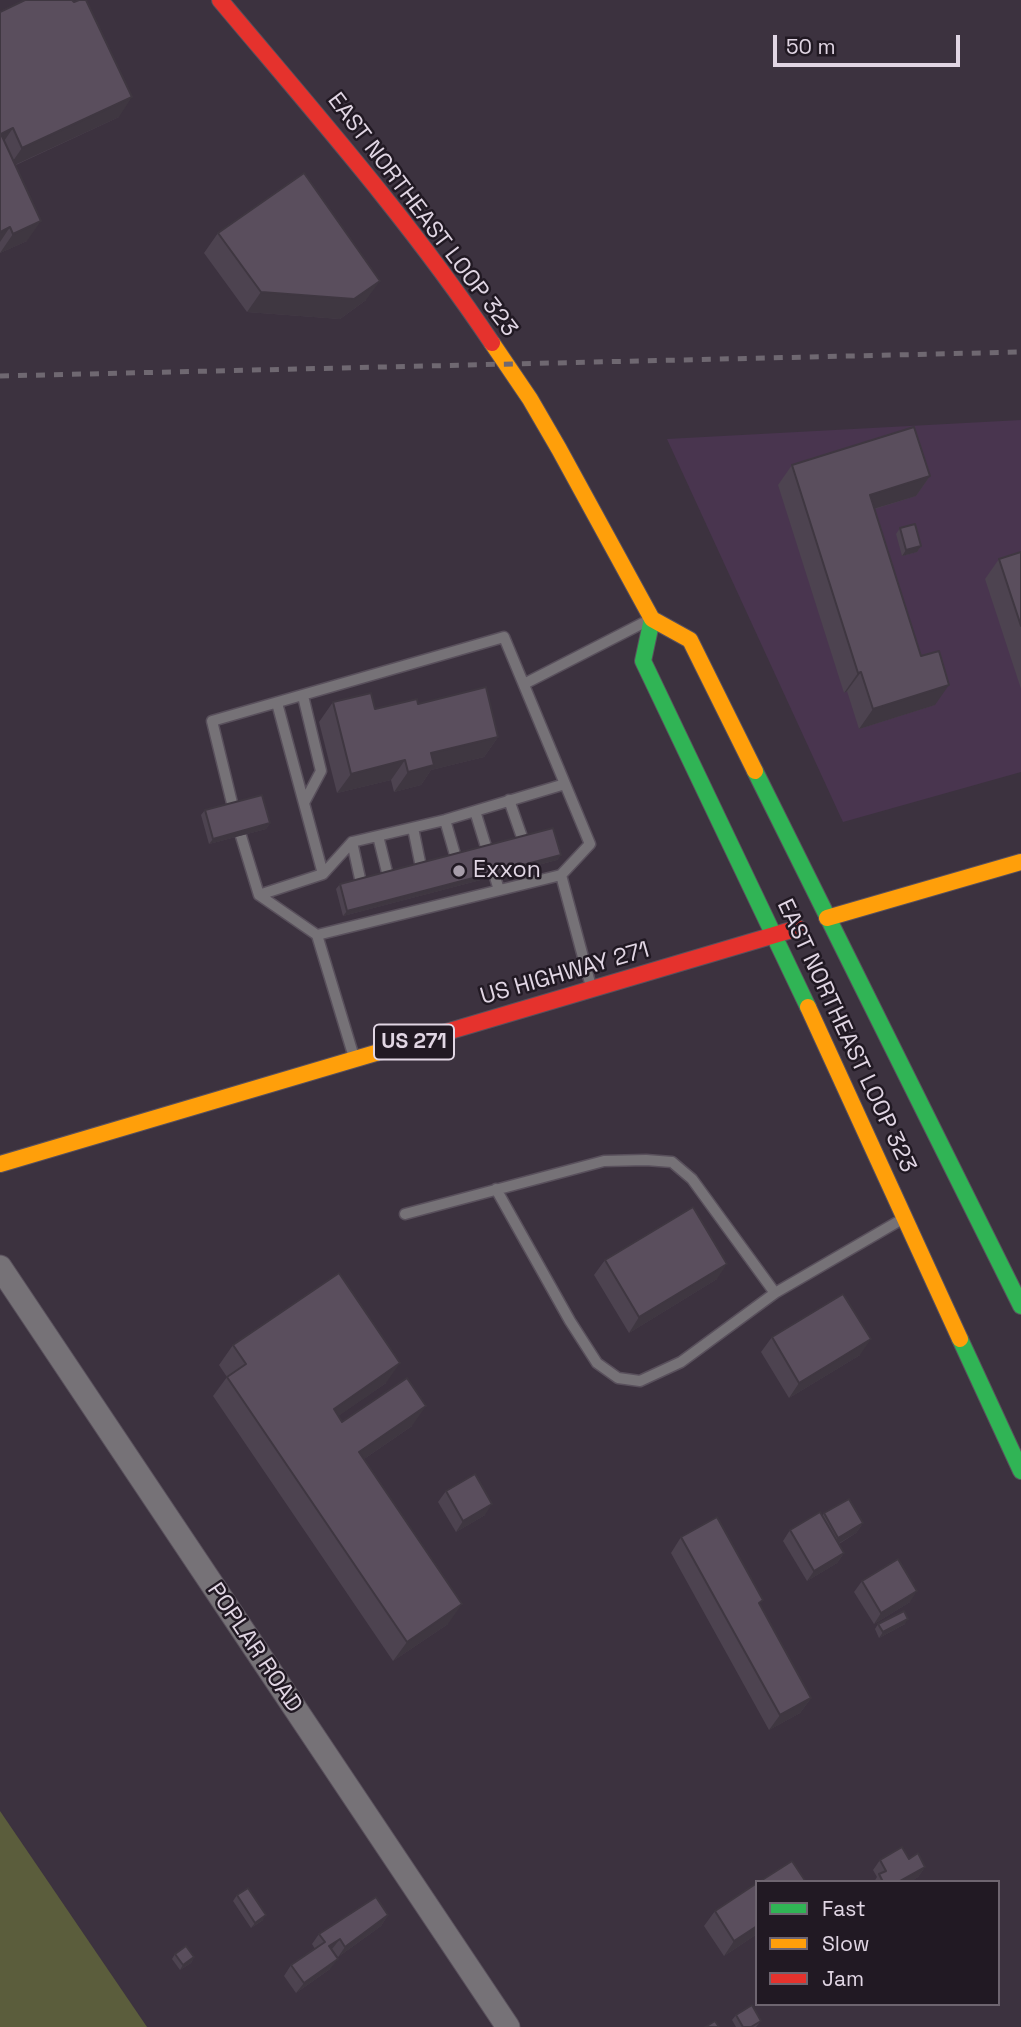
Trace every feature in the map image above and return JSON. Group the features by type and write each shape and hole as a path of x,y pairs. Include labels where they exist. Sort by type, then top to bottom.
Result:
{"main road":[{"name":"EAST NORTHEAST LOOP 323","path":"220,0 367,174 458,292 530,399 652,619 690,640 1021,1306"},
{"name":"EAST NORTHEAST LOOP 323","path":"652,619 643,661 775,935 905,1218 1016,1446 1021,1471"},
{"name":"US HIGHWAY 271","path":"0,1164 1021,862"}],"street":[{"name":"POPLAR ROAD","path":"0,1268 508,2027"}],"lane":[{"path":"524,684 652,619"},
{"path":"233,807 212,721 505,637 590,844 561,875 431,908 397,909 372,922 317,935"},
{"path":"303,696 321,771 304,803"},
{"path":"277,703 323,874"},
{"path":"259,895 323,874 352,842 445,820 565,783"},
{"path":"509,800 523,840"},
{"path":"475,811 487,850"},
{"path":"445,820 456,858"},
{"path":"412,828 421,867"},
{"path":"241,836 259,895 317,935 355,1060"},
{"path":"378,836 388,876"},
{"path":"352,842 361,883"},
{"path":"531,867 535,881"},
{"path":"561,875 592,990"},
{"path":"495,877 499,890"},
{"path":"463,885 467,898"},
{"path":"427,894 431,908"},
{"path":"368,910 372,922"},
{"path":"405,1214 604,1161 672,1162 692,1179 775,1293"},
{"path":"496,1189 570,1321 597,1363 618,1378 640,1381 681,1362 775,1293 905,1218"}],"shaded area":[{"path":"1021,420 1021,772 843,822 667,439"}],"green space":[{"path":"0,1811 147,2027 0,2027"}],"building":[{"path":"25,0 86,0 132,97 22,148 13,128 1,134 41,221 13,234 10,227 0,232 0,12"},
{"path":"304,173 380,281 354,299 261,292 218,233"},
{"path":"914,427 930,476 870,495 921,656 939,651 949,685 873,709 861,672 858,673 792,465"},
{"path":"915,524 921,546 906,550 900,528"},
{"path":"1021,552 1021,626 999,559"},
{"path":"486,687 498,737 431,753 434,765 408,772 405,760 351,774 333,702 371,693 375,709 417,699 418,704"},
{"path":"262,795 270,823 213,839 205,810"},
{"name":"Exxon","path":"553,828 561,855 347,911 340,884"},
{"path":"693,1207 727,1264 639,1317 605,1260"},
{"path":"339,1273 400,1363 334,1409 342,1422 407,1378 426,1406 359,1452 462,1604 407,1642 227,1377 246,1364 233,1345"},
{"path":"843,1294 871,1339 799,1383 772,1337"},
{"path":"475,1474 492,1504 463,1521 446,1491"},
{"path":"849,1499 863,1523 838,1538 824,1513"},
{"path":"820,1512 844,1553 814,1571 790,1530"},
{"path":"717,1517 763,1600 759,1603 811,1698 780,1715 681,1537"},
{"path":"898,1559 917,1591 881,1613 862,1581"},
{"path":"904,1611 908,1619 883,1632 878,1624"},
{"path":"902,1847 909,1859 918,1853 925,1867 902,1880 882,1880 879,1874 886,1871 880,1860"},
{"path":"792,1861 805,1880 762,1880"},
{"path":"755,1884 755,1927 734,1941 715,1911"},
{"path":"248,1888 266,1915 255,1923 237,1895"},
{"path":"376,1897 388,1915 345,1947 340,1939 329,1946 338,1959 304,1983 291,1965 325,1942 319,1934"},
{"path":"186,1946 194,1957 183,1965 175,1954"},
{"path":"752,2005 761,2021 751,2027 743,2027 736,2015"},
{"path":"715,2021 719,2027 705,2027"}],"railway":[{"path":"0,376 1021,352"}],"traffic: fast":[{"path":"652,619 643,661 808,1007"},
{"path":"755,771 1021,1306"},
{"path":"960,1339 1021,1471"}],"traffic: slow":[{"path":"492,343 530,399 559,449 652,619 690,640 755,771"},
{"path":"827,918 1021,862"},
{"path":"808,1007 960,1339"},
{"path":"0,1164 406,1044"}],"traffic: jam":[{"path":"220,0 395,211 492,343"},
{"path":"406,1044 798,928"}],"place":[{"name":"Exxon","path":"459,871"}]}
